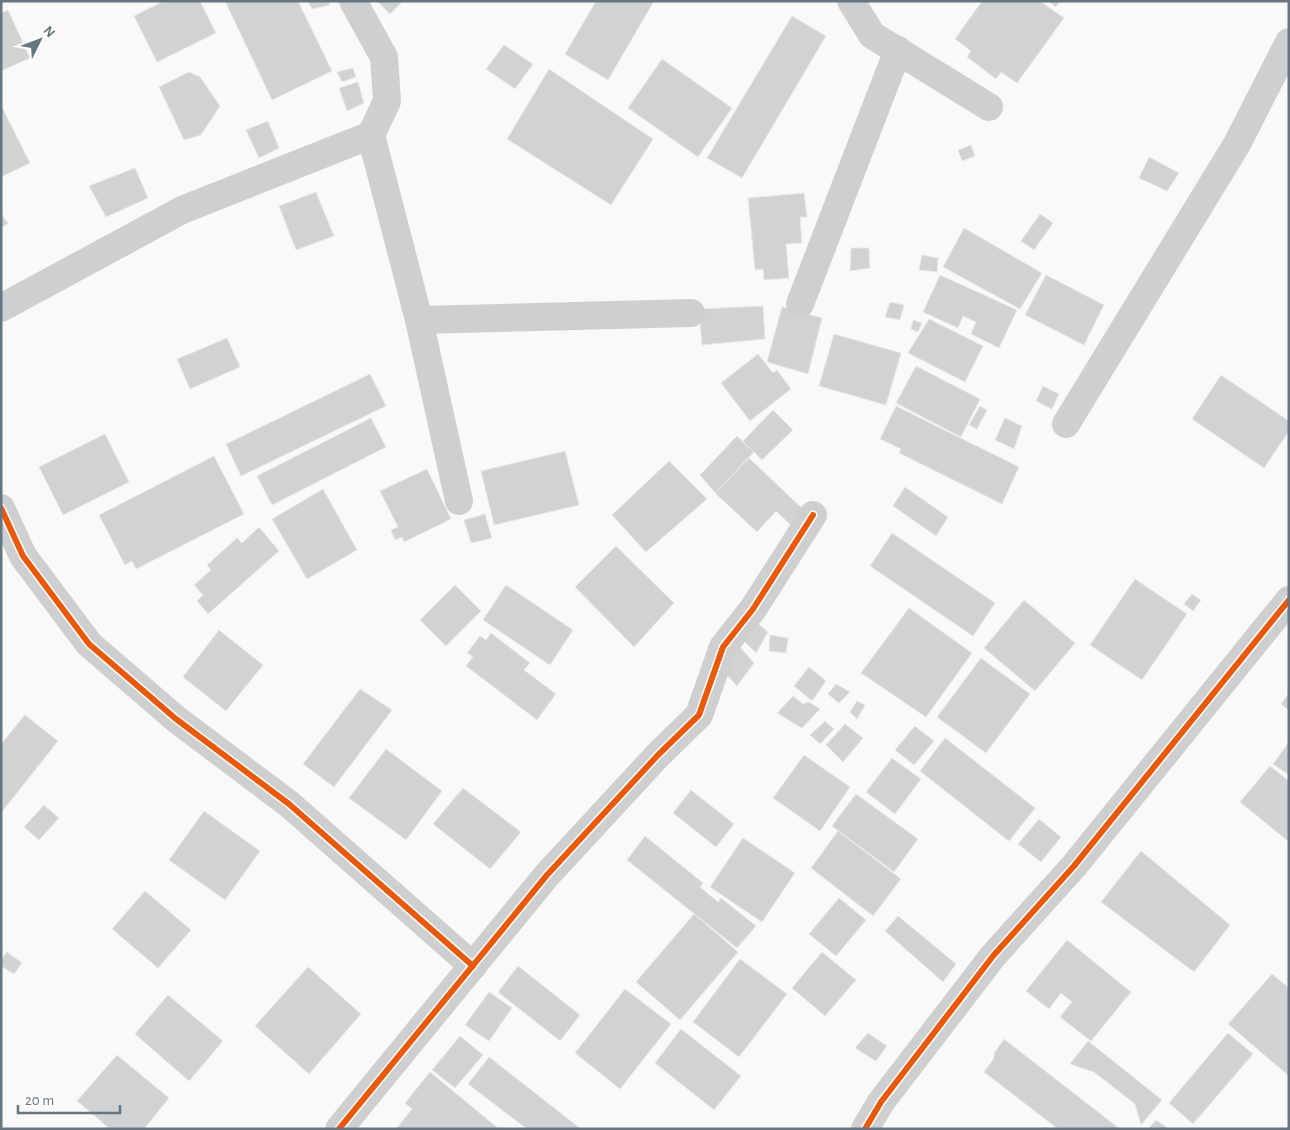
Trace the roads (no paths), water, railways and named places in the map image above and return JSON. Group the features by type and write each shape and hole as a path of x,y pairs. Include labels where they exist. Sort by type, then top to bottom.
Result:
{"street":[{"path":"353,1 384,56 387,101 371,135 419,320 459,501"},
{"path":"850,1 872,35 989,107"},
{"path":"1066,424 1237,144 1289,42"},
{"path":"800,304 898,50"},
{"path":"1,308 182,210 371,135"},
{"path":"419,320 691,313"},
{"path":"1,508 23,556 89,644 176,719 289,804 473,966"},
{"path":"339,1129 547,875 658,755 698,716 722,647 753,609 813,515"},
{"path":"865,1129 881,1102 993,956 1074,866 1289,600"}]}
